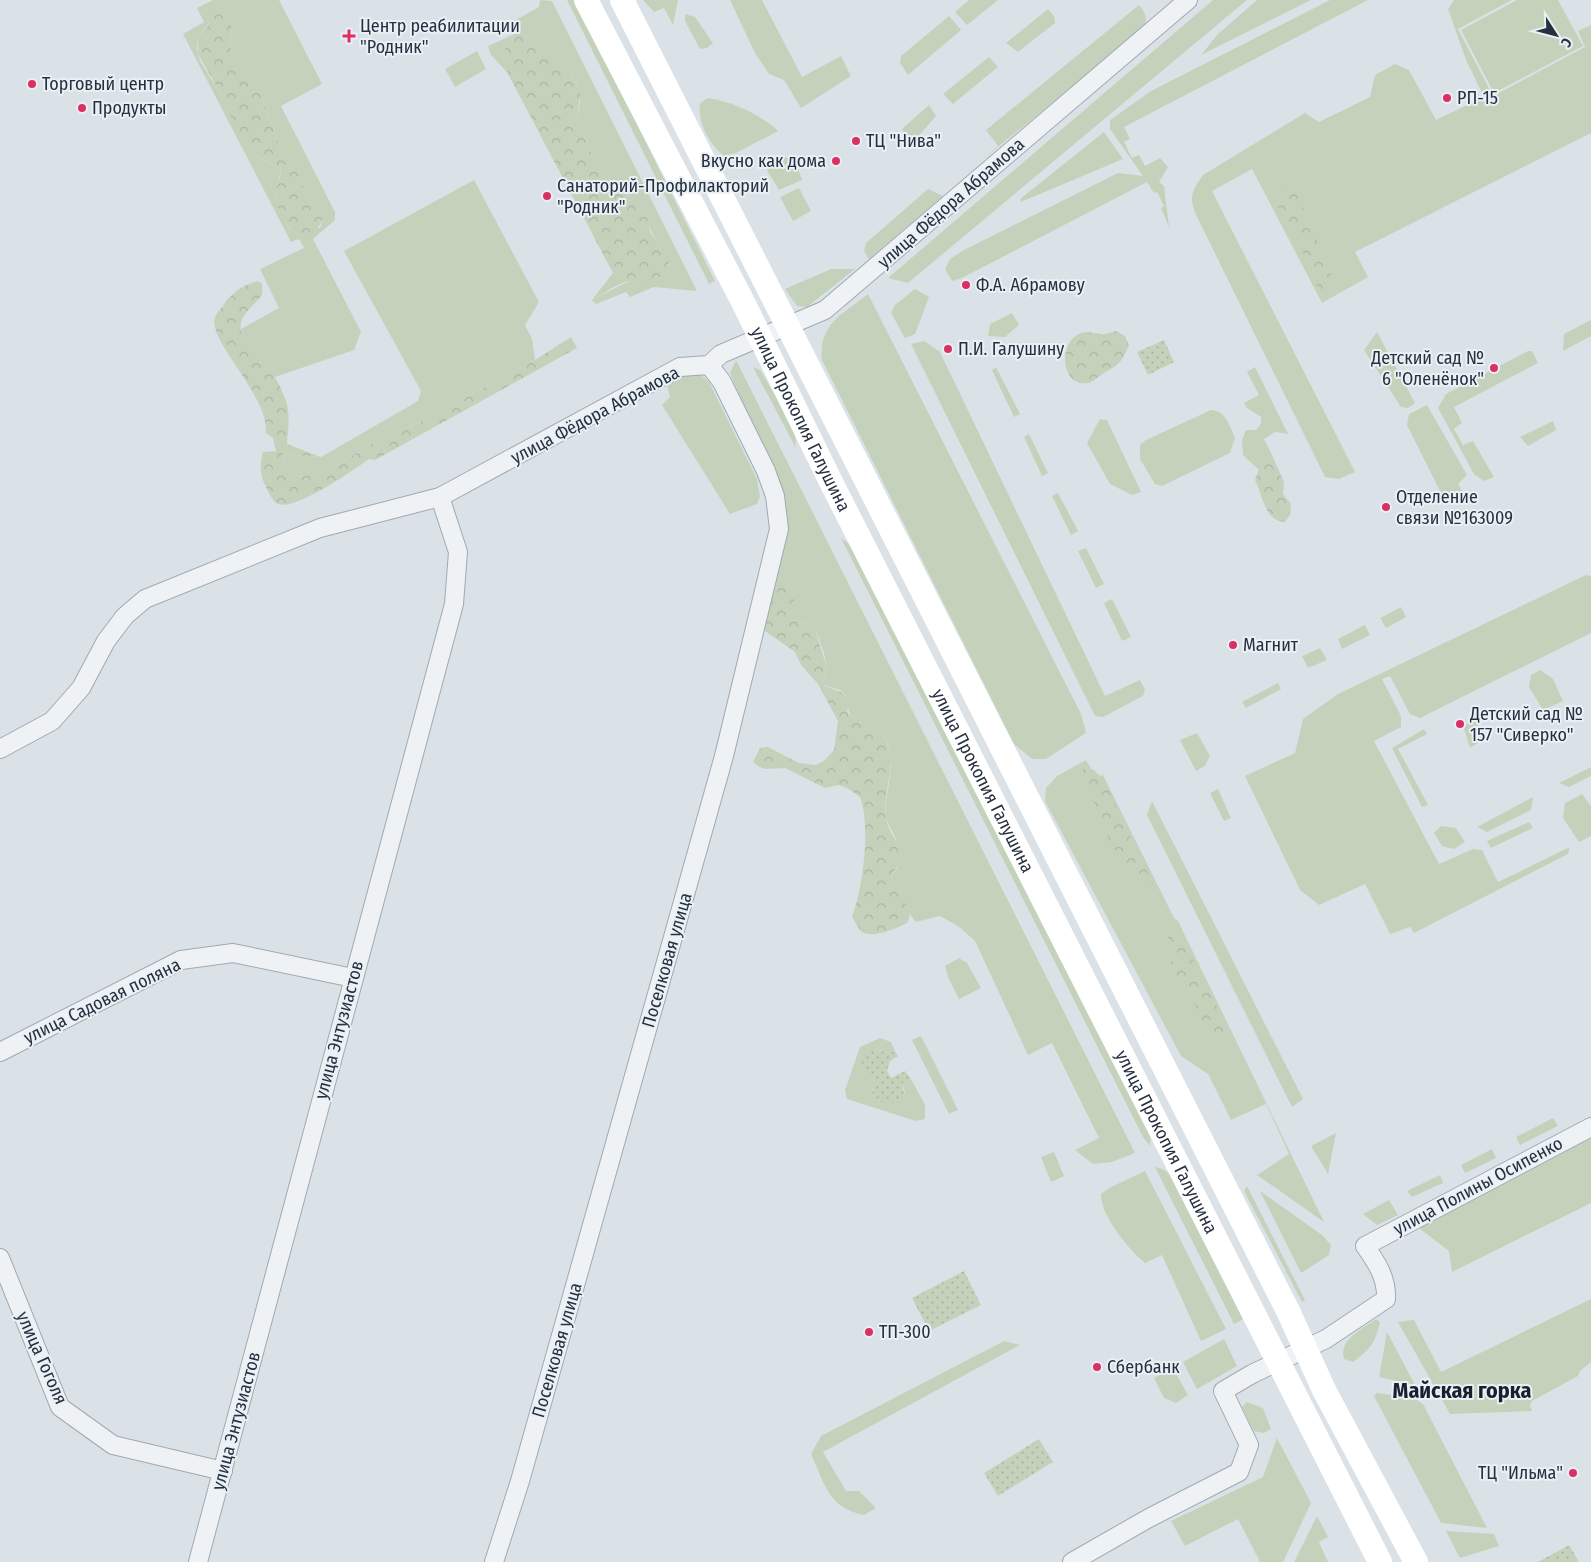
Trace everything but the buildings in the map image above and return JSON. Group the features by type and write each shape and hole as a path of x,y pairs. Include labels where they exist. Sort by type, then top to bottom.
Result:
{"main road":[{"name":"улица Прокопия Галушина","path":"586,0 760,337 832,484 1380,1562"},
{"name":"улица Прокопия Галушина","path":"622,0 1305,1348 1324,1390 1416,1562"}],"street":[{"name":"улица Фёдора Абрамова","path":"0,749 52,721 81,688 106,641 125,616 145,599 320,528 440,497 680,368 709,365 721,354 825,310 1188,0"},
{"name":"Поселковая улица","path":"494,1562 520,1481 724,756 779,530 776,496 766,471 722,382 709,365"},
{"name":"улица Энтузиастов","path":"198,1562 454,604 458,552 440,497"},
{"name":"улица Садовая поляна","path":"0,1052 181,960 232,952 353,978"},
{"name":"улица Полины Осипенко","path":"1305,1348 1326,1339 1386,1299 1387,1284 1366,1246 1591,1126"},
{"name":"улица Гоголя","path":"0,1258 60,1407 114,1445 223,1471"},
{"path":"1072,1562 1149,1518 1239,1472 1249,1445 1223,1391 1305,1348"}],"green space":[{"path":"213,0 279,0 322,84 281,106 335,212 335,220 313,239 361,332 354,350 275,377 260,375 235,344 241,329 279,308 260,269 304,248 299,239 291,242 183,34 204,22 197,8","holes":["210,21 230,24 232,29 230,47 234,58 260,93 280,147 297,173 310,202 322,212 324,218 320,228 290,230 275,199 281,169 258,157 249,149 223,98 200,61 197,49 198,37"]},
{"path":"540,0 552,1 697,291 654,287 630,297 626,292 596,304 592,300 629,281 646,284 660,278 670,264 633,199 615,186 592,155 577,119 580,102 577,85 571,71 549,51 524,34 508,41 503,56 507,72 491,55 488,46 519,32 514,21 539,7"},
{"path":"567,0 575,0 715,281 709,284"},
{"path":"643,0 678,0 673,25 664,8 654,12"},
{"path":"730,0 762,0 802,77 841,56 851,76 801,108 784,80 769,74 755,53"},
{"path":"969,0 998,0 967,25 955,12"},
{"path":"1213,0 1247,0 908,283 888,278"},
{"path":"1257,0 1311,0 1201,55 1218,34"},
{"path":"1330,0 1368,0 1124,127 1130,139 1124,142 1132,158 1139,155 1145,166 1160,158 1168,167 1159,182 1164,186 1169,227 1161,208 1164,206 1157,192 1154,193 1147,182 962,278 952,281 945,269 950,259 964,250 1118,173 1143,176 1110,129 1110,120 1151,91"},
{"path":"1454,0 1512,0 1458,29 1493,96 1585,47 1578,31 1591,25 1591,133 1355,252 1368,277 1322,303 1252,169 1212,191 1355,472 1339,479 1325,477 1199,221 1193,208 1193,192 1203,175 1305,113 1319,122 1370,97 1375,75 1395,64 1409,70 1436,120 1484,97 1466,60 1448,9"},
{"path":"1517,0 1558,0 1583,46 1494,93 1461,30"},
{"path":"1139,5 1145,16 1143,29 967,172 998,146 986,130"},
{"path":"218,7 226,12 229,18 232,29 230,47 234,58 260,93 280,147 295,168 310,202 322,212 324,217 319,226 308,235 304,236 294,233 287,224 275,199 281,169 253,154 241,139 223,98 198,54 198,37 208,25 213,10"},
{"path":"1048,9 1054,16 1055,23 1018,52 1006,43"},
{"path":"685,14 695,17 713,43 707,48 700,49 685,21"},
{"path":"949,16 961,30 908,75 900,63 901,56"},
{"path":"524,34 549,51 571,71 580,94 577,119 592,155 615,186 633,199 643,211 647,217 650,232 670,257 665,272 654,282 643,284 623,282 592,300 613,273 507,72 503,56 508,40"},
{"path":"477,51 486,69 455,87 445,69"},
{"path":"989,57 998,67 953,104 943,94"},
{"path":"708,98 727,102 746,110 763,119 778,131 736,153 724,156 709,139 700,118 700,103"},
{"path":"929,105 936,116 910,146 902,129"},
{"path":"1104,132 1123,159 1021,202 1020,199"},
{"path":"785,157 800,164 798,168 802,180 779,190 767,170 774,159"},
{"path":"474,180 539,302 525,325 532,339 535,360 416,424 389,434 327,471 306,477 295,476 287,470 282,454 321,457 418,401 421,391 344,251"},
{"path":"1293,183 1336,287 1332,292 1318,289 1296,236 1284,222 1273,194"},
{"path":"799,188 811,211 793,221 780,197"},
{"path":"928,189 943,196 869,259 864,251 866,243"},
{"path":"831,269 855,269 807,307 797,306 785,289"},
{"path":"258,281 262,284 262,295 245,315 241,323 241,331 247,346 275,377 285,398 289,415 287,444 321,457 282,454 287,470 300,477 327,471 389,434 416,424 535,360 571,337 577,348 375,460 369,459 310,496 286,505 278,504 267,489 261,471 263,452 276,451 273,438 266,433 264,418 258,402 228,354 215,327 215,317 227,300 243,287"},
{"path":"915,289 929,297 915,334 905,338 891,313 895,305"},
{"path":"868,294 1081,714 1086,733 1046,759 1032,759 1014,744 822,360 824,337 828,329 841,314"},
{"path":"1012,313 1019,325 1005,337 988,336 990,324"},
{"path":"1591,320 1591,336 1563,351 1564,334"},
{"path":"1116,331 1125,336 1129,345 1120,362 1088,383 1079,383 1072,379 1065,363 1068,345 1073,338 1084,332 1105,334"},
{"path":"1377,332 1415,403 1408,408 1401,407 1364,350"},
{"path":"1164,340 1174,362 1148,375 1137,352"},
{"path":"924,341 940,352 1105,696 1140,680 1145,690 1143,696 1103,717 1095,716 911,344"},
{"path":"1528,351 1532,351 1538,363 1454,407 1462,423 1454,429 1463,445 1473,441 1494,477 1484,481 1474,474 1438,408 1446,394"},
{"path":"736,360 1135,1153 1112,1162 1093,1164 1075,1150 1099,1138 1052,1043 1028,1055 975,941 958,926 940,916 916,922 908,912 899,888 891,877 897,868 898,857 896,840 886,816 891,768 889,749 886,740 880,732 874,727 855,720 851,716 847,696 840,690 823,685 826,665 817,634 809,623 791,619 794,603 793,594 785,582 773,576 781,543 767,457 730,373"},
{"path":"753,367 760,370 795,429 796,448"},
{"path":"996,367 1020,414 1014,417 992,370"},
{"path":"1255,367 1288,434 1275,432 1264,439 1272,455 1259,470 1243,455 1242,440 1246,430 1256,430 1261,424 1261,417 1247,408 1244,403 1259,395 1247,372"},
{"path":"699,373 709,382 757,479 760,496 757,504 730,514 662,405 670,397 667,385 672,375"},
{"path":"1427,405 1467,475 1458,484 1466,498 1443,497 1407,425 1409,414"},
{"path":"1211,410 1224,416 1235,438 1230,453 1162,486 1155,484 1140,459 1140,445 1146,440"},
{"path":"1100,419 1107,420 1141,492 1132,495 1110,484 1087,443"},
{"path":"1553,421 1556,430 1528,446 1520,437"},
{"path":"1029,434 1048,473 1042,476 1024,437"},
{"path":"1272,455 1284,482 1283,494 1291,504 1290,515 1285,522 1278,521 1269,512 1255,480 1260,466"},
{"path":"1058,493 1078,531 1071,535 1052,496"},
{"path":"841,538 853,547 1151,1135 1150,1146 1143,1137"},
{"path":"1086,548 1104,584 1096,588 1078,551"},
{"path":"1586,575 1591,576 1591,633 1420,718 1410,714 1390,676 1382,679 1401,716 1401,727 1374,741 1439,864 1473,849 1482,850 1498,882 1570,847 1568,854 1414,933 1410,927 1390,934 1365,884 1319,905 1300,890 1245,776 1295,753 1303,719 1338,694"},
{"path":"773,576 785,582 793,594 794,603 791,619 809,623 815,629 826,665 823,685 846,696 849,699 847,711 850,715 857,720 874,726 883,736 889,747 891,759 885,806 886,817 900,851 900,858 891,877 899,888 910,916 907,923 891,930 877,934 865,933 861,931 852,917 859,890 864,857 865,824 860,797 839,785 825,788 785,768 765,769 753,762 760,748 768,747 799,763 816,765 824,761 834,750 838,721 818,684 801,665 795,652 765,631 761,617"},
{"path":"1112,599 1131,637 1122,641 1104,603"},
{"path":"1401,607 1406,617 1386,628 1380,618"},
{"path":"1365,625 1370,635 1342,649 1338,639"},
{"path":"1320,648 1327,660 1308,668 1302,656"},
{"path":"1540,670 1553,679 1563,701 1543,710 1529,687 1531,675"},
{"path":"1278,683 1281,689 1246,708 1242,702"},
{"path":"1473,714 1485,738 1470,748 1464,728"},
{"path":"1424,729 1427,734 1398,749 1428,805 1422,807 1392,748"},
{"path":"1197,733 1210,756 1205,766 1196,771 1180,740"},
{"path":"1086,760 1096,777 1103,775 1174,918 1178,921 1324,1222 1257,1175 1289,1154 1266,1104 1231,1120 1208,1074 1181,1056 1045,801 1046,788 1057,776"},
{"path":"1591,767 1591,776 1569,787 1559,783"},
{"path":"1084,768 1094,770 1105,781 1129,835 1148,869 1153,886 1149,890 1140,887 1134,875 1111,843 1080,772"},
{"path":"1218,789 1231,818 1224,821 1210,793"},
{"path":"1582,794 1591,806 1591,836 1579,842 1563,818 1565,803"},
{"path":"1533,797 1531,810 1487,832 1477,827"},
{"path":"1152,801 1303,1099 1292,1107 1147,815"},
{"path":"1529,822 1533,828 1491,848 1487,841"},
{"path":"1441,826 1456,828 1465,842 1454,849 1442,846 1434,833"},
{"path":"1171,930 1176,931 1180,936 1216,1004 1224,1022 1225,1030 1223,1037 1210,1036 1205,1032 1199,1012 1190,997 1171,981 1167,969 1175,956 1167,934"},
{"path":"959,958 967,963 981,988 959,999 948,977 945,966"},
{"path":"921,1036 958,1110 949,1114 912,1040"},
{"path":"880,1038 891,1042 895,1051 888,1053 877,1049 872,1095 880,1102 888,1101 905,1092 902,1083 911,1079 925,1105 925,1119 916,1121 847,1099 845,1090 860,1047"},
{"path":"877,1049 888,1053 895,1051 898,1056 890,1061 887,1071 891,1078 905,1071 911,1079 902,1083 905,1099 901,1102 880,1102 872,1095 874,1077 861,1065 864,1054"},
{"path":"1553,1118 1558,1126 1520,1145 1516,1137"},
{"path":"1336,1133 1328,1174 1311,1146"},
{"path":"1591,1134 1591,1203 1452,1272 1449,1251 1411,1222"},
{"path":"1492,1149 1496,1158 1465,1173 1461,1165"},
{"path":"1054,1152 1064,1176 1051,1182 1041,1157"},
{"path":"1155,1167 1163,1169 1173,1177 1243,1319 1234,1324"},
{"path":"1145,1171 1226,1329 1201,1341 1162,1255 1145,1263 1131,1250 1110,1222 1105,1212 1101,1194 1109,1188"},
{"path":"1440,1175 1443,1183 1412,1197 1407,1191"},
{"path":"1247,1186 1305,1300 1302,1302 1244,1191"},
{"path":"1260,1191 1322,1235 1331,1245 1329,1255 1301,1273"},
{"path":"1389,1200 1398,1215 1377,1225 1363,1214"},
{"path":"964,1271 981,1305 929,1331 912,1298"},
{"path":"1591,1299 1591,1362 1580,1371 1578,1376 1532,1401 1530,1405 1532,1411 1450,1414 1398,1322 1414,1320 1441,1372"},
{"path":"1376,1319 1380,1322 1371,1345 1353,1362 1344,1359 1343,1352 1348,1340"},
{"path":"1387,1332 1415,1385 1379,1377"},
{"path":"1224,1339 1237,1366 1197,1389 1183,1362"},
{"path":"1004,1341 1020,1345 823,1452 846,1491 859,1491 876,1508 864,1515 852,1512 835,1501 824,1485 811,1454 821,1436"},
{"path":"1173,1368 1188,1395 1176,1403 1164,1398 1154,1378"},
{"path":"1377,1393 1414,1398 1423,1404 1487,1528 1441,1523 1374,1396"},
{"path":"1247,1402 1263,1408 1271,1429 1264,1433 1254,1431 1242,1407"},
{"path":"1277,1438 1311,1503 1283,1562 1260,1562 1238,1519 1185,1546 1171,1521 1263,1477"},
{"path":"1039,1439 1053,1462 998,1496 984,1473"},
{"path":"1317,1516 1328,1537 1319,1542 1328,1562 1294,1562"},
{"path":"1446,1531 1494,1534 1499,1546 1460,1558"},
{"path":"1569,1545 1579,1562 1538,1562"}],"place":[{"name":"Центр реабилитации \"Родник\"","path":"349,36"},
{"name":"Торговый центр","path":"32,84"},
{"name":"РП-15","path":"1447,98"},
{"name":"Продукты","path":"82,108"},
{"name":"ТЦ \"Нива\"","path":"856,141"},
{"name":"Вкусно как дома","path":"836,161"},
{"name":"Санаторий-Профилакторий \"Родник\"","path":"547,196"},
{"name":"Ф.А. Абрамову","path":"966,285"},
{"name":"П.И. Галушину","path":"948,349"},
{"name":"Детский сад № 6 \"Оленёнок\"","path":"1494,368"},
{"name":"Отделение связи №163009","path":"1386,507"},
{"name":"Магнит","path":"1233,645"},
{"name":"Детский сад № 157 \"Сиверко\"","path":"1460,724"},
{"name":"ТП-300","path":"869,1332"},
{"name":"Сбербанк","path":"1097,1367"},
{"name":"ТЦ \"Ильма\"","path":"1573,1473"}],"district":[{"name":"Майская горка","path":"1462,1390"}]}
